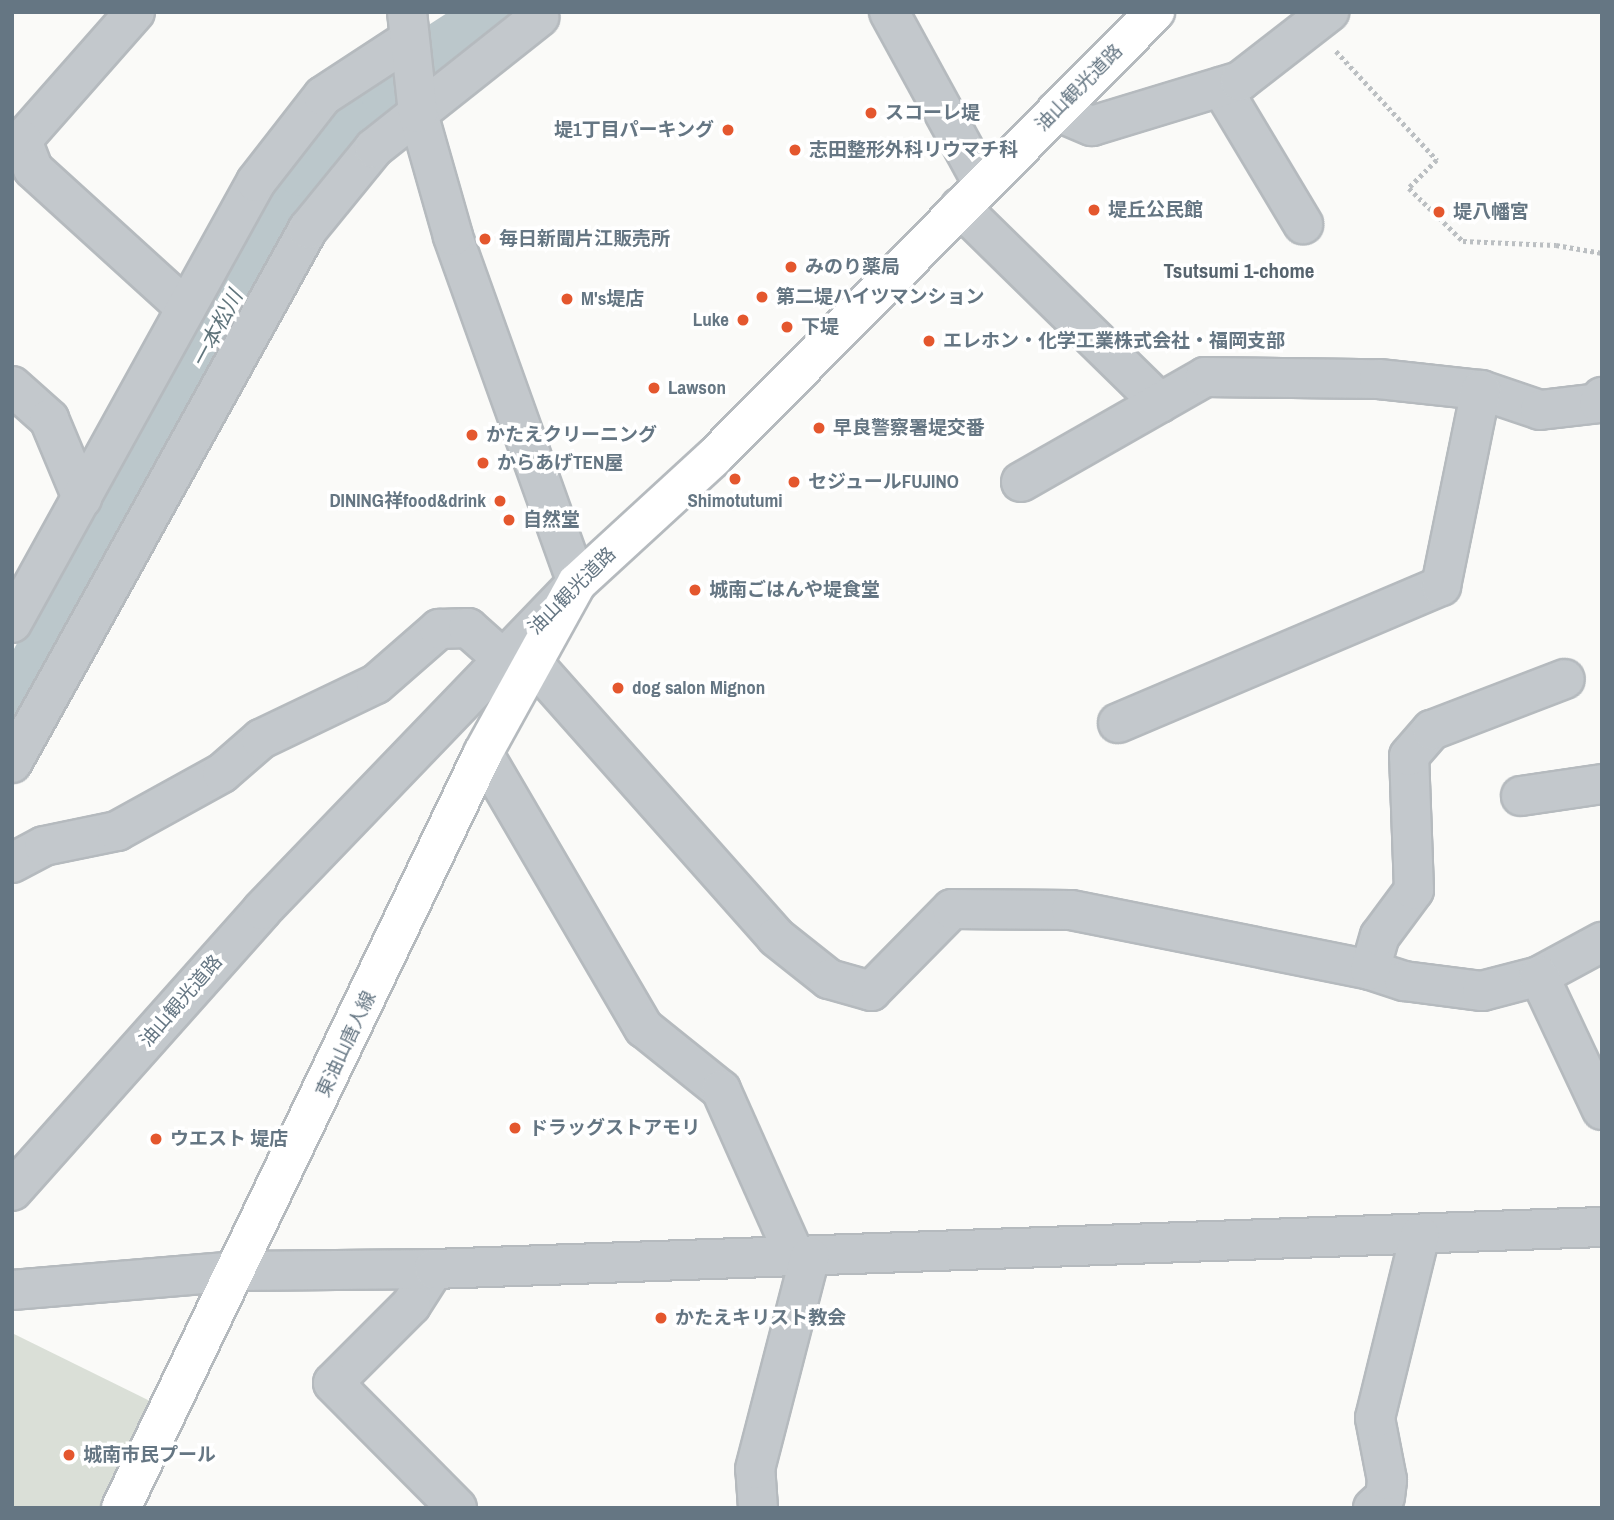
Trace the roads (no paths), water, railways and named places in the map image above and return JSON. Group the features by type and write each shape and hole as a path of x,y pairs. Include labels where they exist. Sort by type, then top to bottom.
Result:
{"main road":[{"name":"油山観光道路","path":"577,583 713,458 1155,12"},
{"name":"東油山唐人線","path":"121,1508 239,1271 483,753 519,661 577,583"}],"street":[{"path":"135,12 22,139 33,169 186,308"},
{"path":"889,12 972,196 1160,403"},
{"path":"12,763 307,229 374,148 417,106 539,17"},
{"path":"1056,111 1093,126 1240,81 1321,19"},
{"path":"12,623 23,575 82,498 256,182 323,96 408,37 417,106 453,236 577,583"},
{"path":"1221,87 1303,224"},
{"path":"1021,482 1205,377 1379,379 1481,390 1540,410 1599,402 1602,397"},
{"path":"12,386 49,419 82,498"},
{"path":"1118,723 1441,586 1481,390"},
{"path":"12,863 44,846 117,831 222,773 261,739 376,684 439,629 468,628 519,661 776,937 829,979 871,991 951,909 1071,909 1370,970 1404,981 1482,991 1539,976 1602,942"},
{"name":"油山観光道路","path":"12,1191 262,910 519,661"},
{"path":"1370,970 1380,936 1414,890 1409,756 1432,730 1565,679"},
{"path":"483,753 644,1028 720,1090 803,1256 755,1469 758,1508"},
{"path":"1521,796 1602,784"},
{"path":"1539,976 1602,1110"},
{"path":"12,1290 239,1271 434,1269 1602,1227"},
{"path":"1373,1508 1385,1497 1387,1480 1375,1418 1420,1235"},
{"path":"434,1269 411,1305 333,1383 457,1508"}],"waterway":[{"name":"一本松川","path":"12,717 303,166 388,87 504,12"}],"place":[{"name":"スコーレ堤","path":"871,113"},
{"name":"堤1丁目パーキング","path":"728,130"},
{"name":"志田整形外科リウマチ科","path":"795,150"},
{"name":"堤丘公民館","path":"1094,210"},
{"name":"堤八幡宮","path":"1439,212"},
{"name":"毎日新聞片江販売所","path":"485,239"},
{"name":"みのり薬局","path":"791,267"},
{"name":"第二堤ハイツマンション","path":"762,297"},
{"name":"M's堤店","path":"567,299"},
{"name":"Luke","path":"743,320"},
{"name":"下堤","path":"787,327"},
{"name":"エレホン・化学工業株式会社・福岡支部","path":"929,341"},
{"name":"Lawson","path":"654,388"},
{"name":"早良警察署堤交番","path":"819,428"},
{"name":"かたえクリーニング","path":"472,435"},
{"name":"からあげTEN屋","path":"483,463"},
{"name":"Shimotutumi","path":"735,479"},
{"name":"セジュールFUJINO","path":"794,482"},
{"name":"DINING祥food&drink","path":"500,501"},
{"name":"自然堂","path":"509,520"},
{"name":"城南ごはんや堤食堂","path":"695,590"},
{"name":"dog salon Mignon","path":"618,688"},
{"name":"ドラッグストアモリ","path":"515,1128"},
{"name":"ウエスト 堤店","path":"156,1139"},
{"name":"かたえキリスト教会","path":"661,1318"},
{"name":"城南市民プール","path":"69,1455"}],"district":[{"name":"Tsutsumi 1-chome","path":"1239,271"}]}
